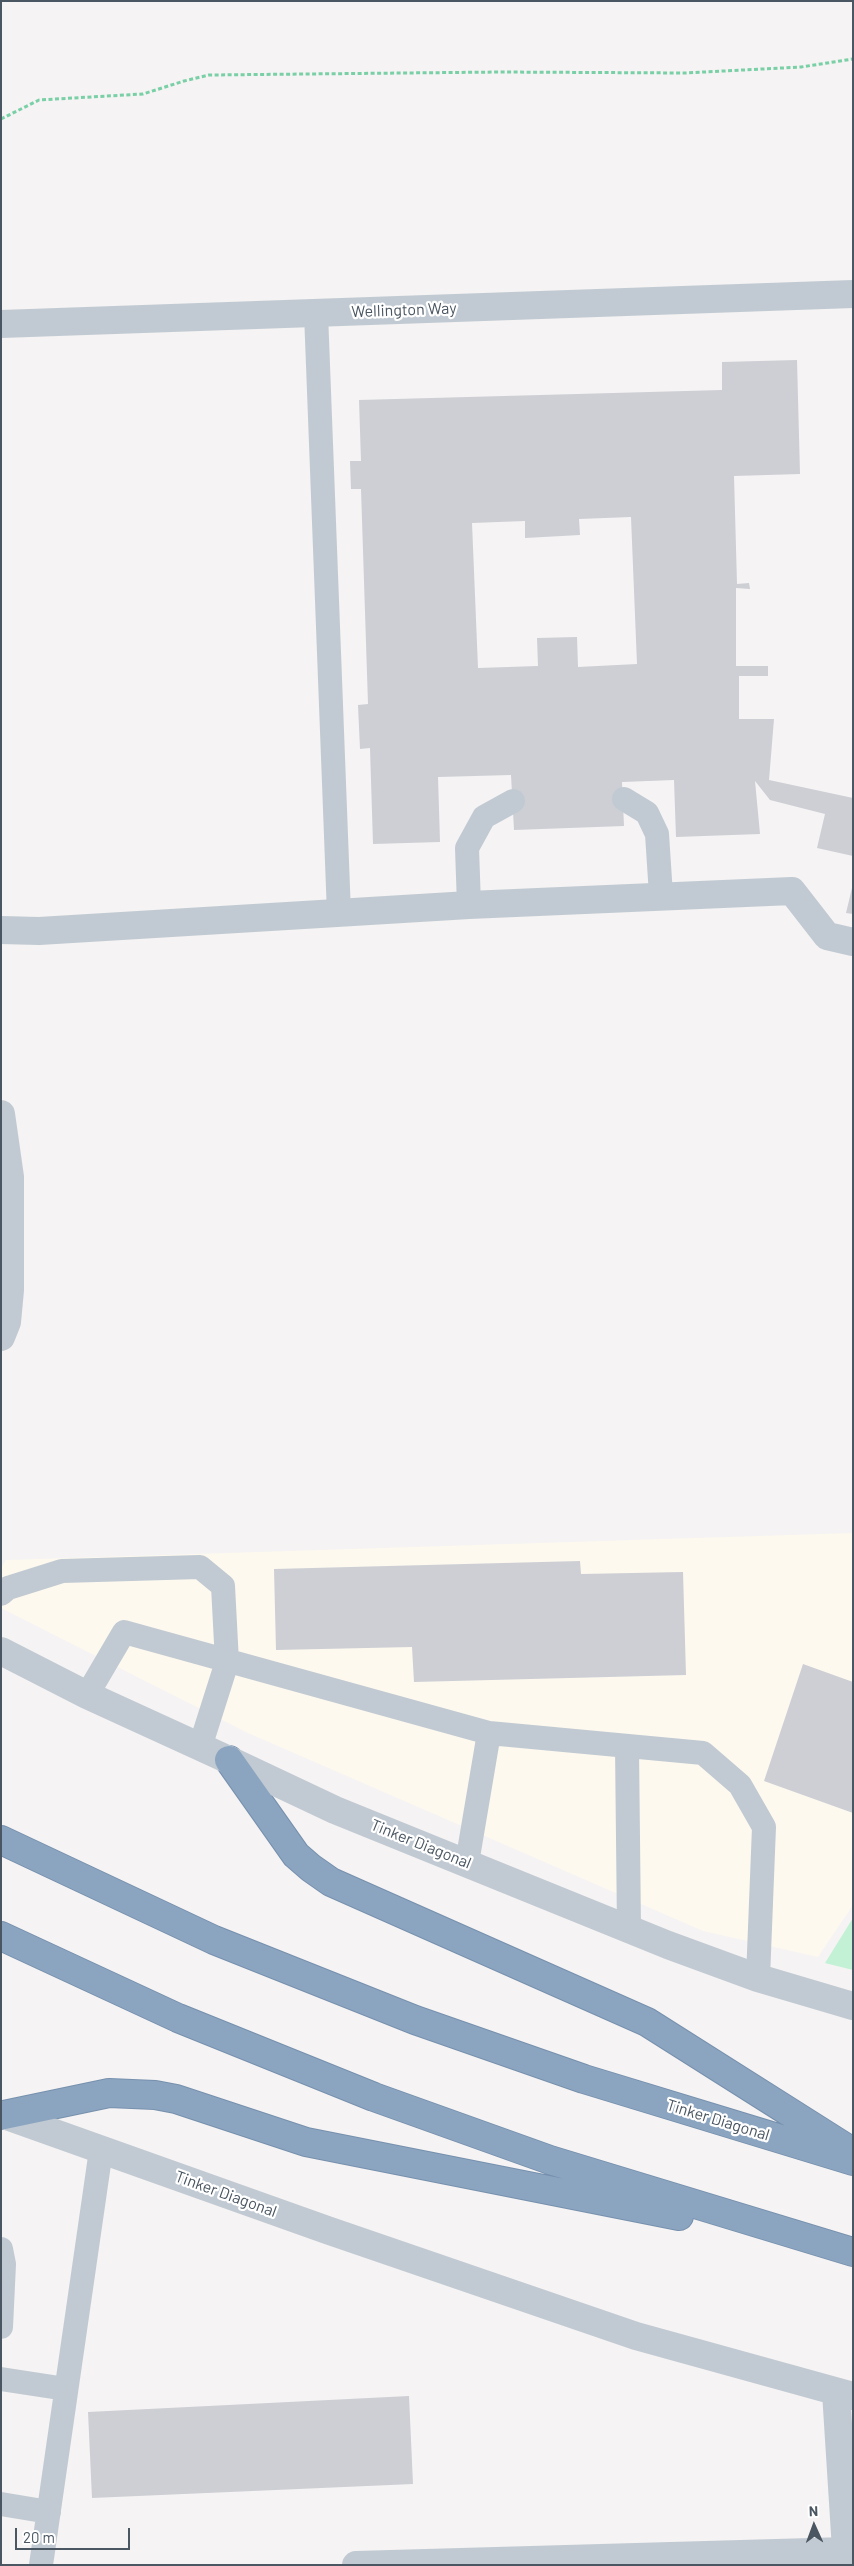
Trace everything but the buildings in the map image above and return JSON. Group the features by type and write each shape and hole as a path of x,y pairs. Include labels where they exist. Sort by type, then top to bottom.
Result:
{"highway":[{"path":"228,1760 296,1855 331,1882 647,2022 853,2152"},
{"name":"Tinker Diagonal","path":"1,1840 214,1940 415,2020 584,2079 853,2160"},
{"path":"1,1936 178,2018 374,2097 550,2160 841,2249"},
{"path":"2,2118 109,2093 155,2095 176,2099 306,2142 841,2249"}],"street":[{"name":"Wellington Way","path":"1,324 853,294"},
{"path":"1,930 39,931 469,905 661,895 792,891 827,936 853,942"},
{"path":"1,1114 10,1177 10,1290 7,1322 1,1337"},
{"name":"Tinker Diagonal","path":"1,1652 87,1695 336,1810 629,1929 758,1978 853,2006"},
{"name":"Tinker Diagonal","path":"2,2118 101,2150 636,2336 844,2394"},
{"path":"356,2565 846,2558 844,2394"}],"lane":[{"path":"316,313 339,914"},
{"path":"624,799 647,813 657,834 661,895"},
{"path":"469,905 467,848 484,816 513,801"},
{"path":"1,1594 8,1588 62,1571 200,1567 223,1586 227,1662 200,1747"},
{"path":"87,1695 124,1632 489,1733 704,1753 740,1785 764,1828 758,1978"},
{"path":"467,1863 489,1733"},
{"path":"627,1746 629,1929"},
{"path":"41,2565 101,2150"},
{"path":"1,2249 4,2264 1,2327"},
{"path":"1,2379 66,2389"},
{"path":"1,2504 49,2512"}],"path":[{"path":"1,119 39,100 143,94 209,75 501,72 685,73 800,68 853,59"}],"shaded area":[{"path":"853,1533 853,1905 818,1957 703,1931 248,1733 1,1608 1,1568 6,1560"}],"green space":[{"path":"853,1918 853,1970 825,1963"}]}
